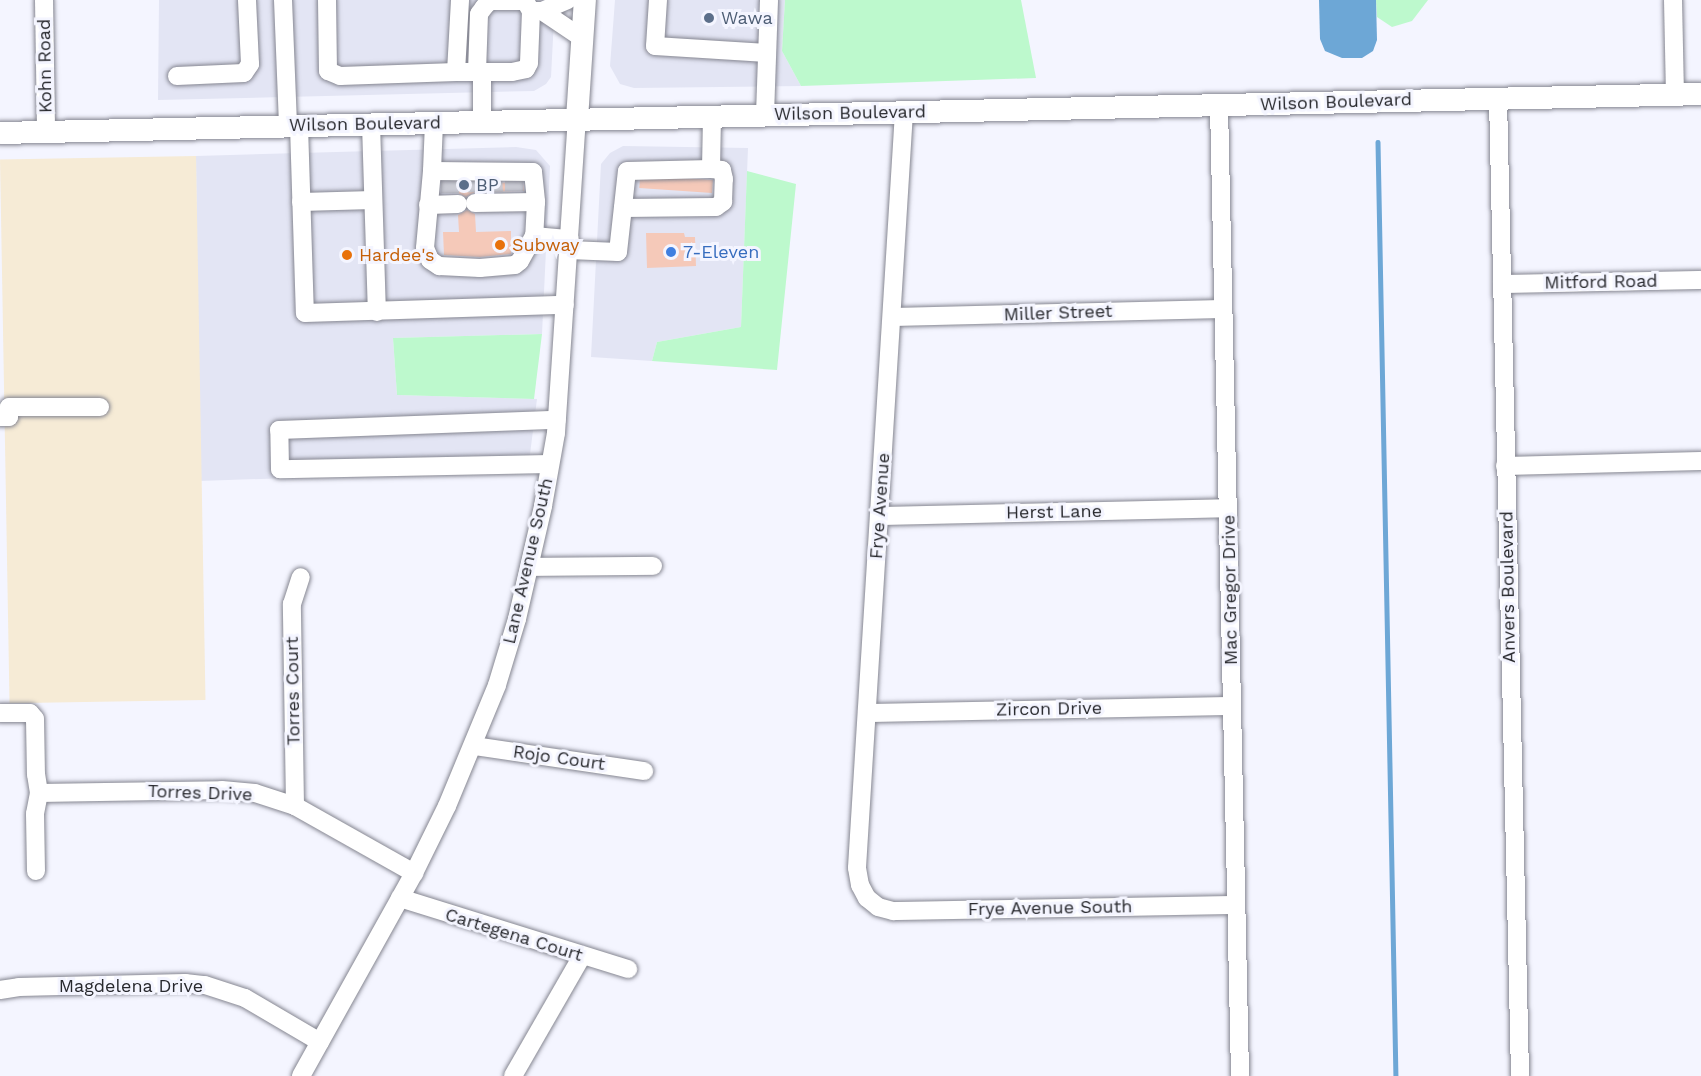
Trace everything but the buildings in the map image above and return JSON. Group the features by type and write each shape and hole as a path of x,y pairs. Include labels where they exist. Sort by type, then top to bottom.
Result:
{"main road":[{"name":"Lane Avenue South","path":"577,119 585,0"},
{"name":"Wilson Boulevard","path":"0,133 1701,94"}],"street":[{"name":"Kohn Road","path":"45,0 46,132"},
{"path":"177,76 244,73 250,64 247,0"},
{"path":"283,0 301,202 305,313 565,305"},
{"path":"327,0 328,71 333,75 526,69 529,63 537,11"},
{"path":"456,72 460,0"},
{"path":"537,11 568,0"},
{"path":"658,0 655,46 767,53"},
{"path":"765,115 769,0"},
{"path":"1673,0 1675,94"},
{"path":"482,122 479,14 490,1 525,1 537,11 582,38"},
{"name":"Anvers Boulevard","path":"1498,98 1520,1076"},
{"name":"Mac Gregor Drive","path":"1219,105 1240,1076"},
{"name":"Frye Avenue","path":"867,898 860,885 857,868 904,112"},
{"path":"711,169 712,115"},
{"name":"Lane Avenue South","path":"301,1076 414,873 474,746 497,685 530,567 557,420 577,119"},
{"path":"434,123 470,187"},
{"path":"371,124 377,312"},
{"path":"534,236 570,245 618,252 627,171 722,170 723,201 716,207 623,208"},
{"path":"533,172 536,202 534,236 520,261 515,265 480,268 439,266 430,260 425,248 428,205 470,187 514,185 533,172"},
{"path":"428,205 470,187 514,185 536,202"},
{"path":"301,202 373,200"},
{"name":"Mitford Road","path":"1502,284 1701,280"},
{"name":"Miller Street","path":"892,317 1223,309"},
{"path":"0,417 9,417 9,407 100,407"},
{"path":"550,464 280,469 279,430 557,420"},
{"path":"1505,466 1701,461"},
{"name":"Herst Lane","path":"880,516 1228,508"},
{"path":"530,567 654,566"},
{"name":"Torres Court","path":"295,806 292,604 301,577"},
{"name":"Zircon Drive","path":"867,713 1231,706"},
{"path":"0,713 33,715 39,793 35,814 36,871"},
{"name":"Rojo Court","path":"474,746 644,771"},
{"name":"Torres Drive","path":"39,793 239,790 295,806 414,873"},
{"name":"Cartegena Court","path":"400,898 628,969"},
{"name":"Frye Avenue South","path":"867,898 878,907 893,911 1236,905"},
{"path":"513,1076 582,956"},
{"name":"Magdelena Drive","path":"0,990 19,987 184,982 205,984 245,998 320,1042"}],"shaded area":[{"path":"159,0 555,0 551,77 546,84 534,91 158,100"},
{"path":"615,0 785,0 782,51 801,86 634,88 620,84 610,66"},
{"path":"623,146 748,148 741,327 657,342 652,361 591,357 601,164 610,153"},
{"path":"516,147 536,150 550,166 542,334 393,338 397,395 537,399 528,470 199,481 196,156"},
{"path":"196,156 205,700 10,703 0,159"}],"green space":[{"path":"785,0 1021,0 1036,78 801,86 782,51"},
{"path":"1376,0 1428,0 1412,21 1392,27 1377,17"},
{"path":"747,171 796,184 777,370 652,361 657,342 741,327"},
{"path":"542,334 534,399 397,395 393,338"}],"water":[{"path":"1319,0 1376,0 1377,40 1373,51 1362,58 1342,58 1325,51 1320,39"}],"waterway":[{"path":"1378,142 1396,1076"}],"tunnel":[{"path":"493,175 494,192"},
{"path":"514,175 514,191"},
{"path":"450,176 450,193"},
{"path":"476,176 477,192"}],"place":[{"name":"Wawa","path":"709,18"},
{"name":"BP","path":"464,185"},
{"name":"Subway","path":"500,245"},
{"name":"7-Eleven","path":"671,252"},
{"name":"Hardee's","path":"347,255"}]}
